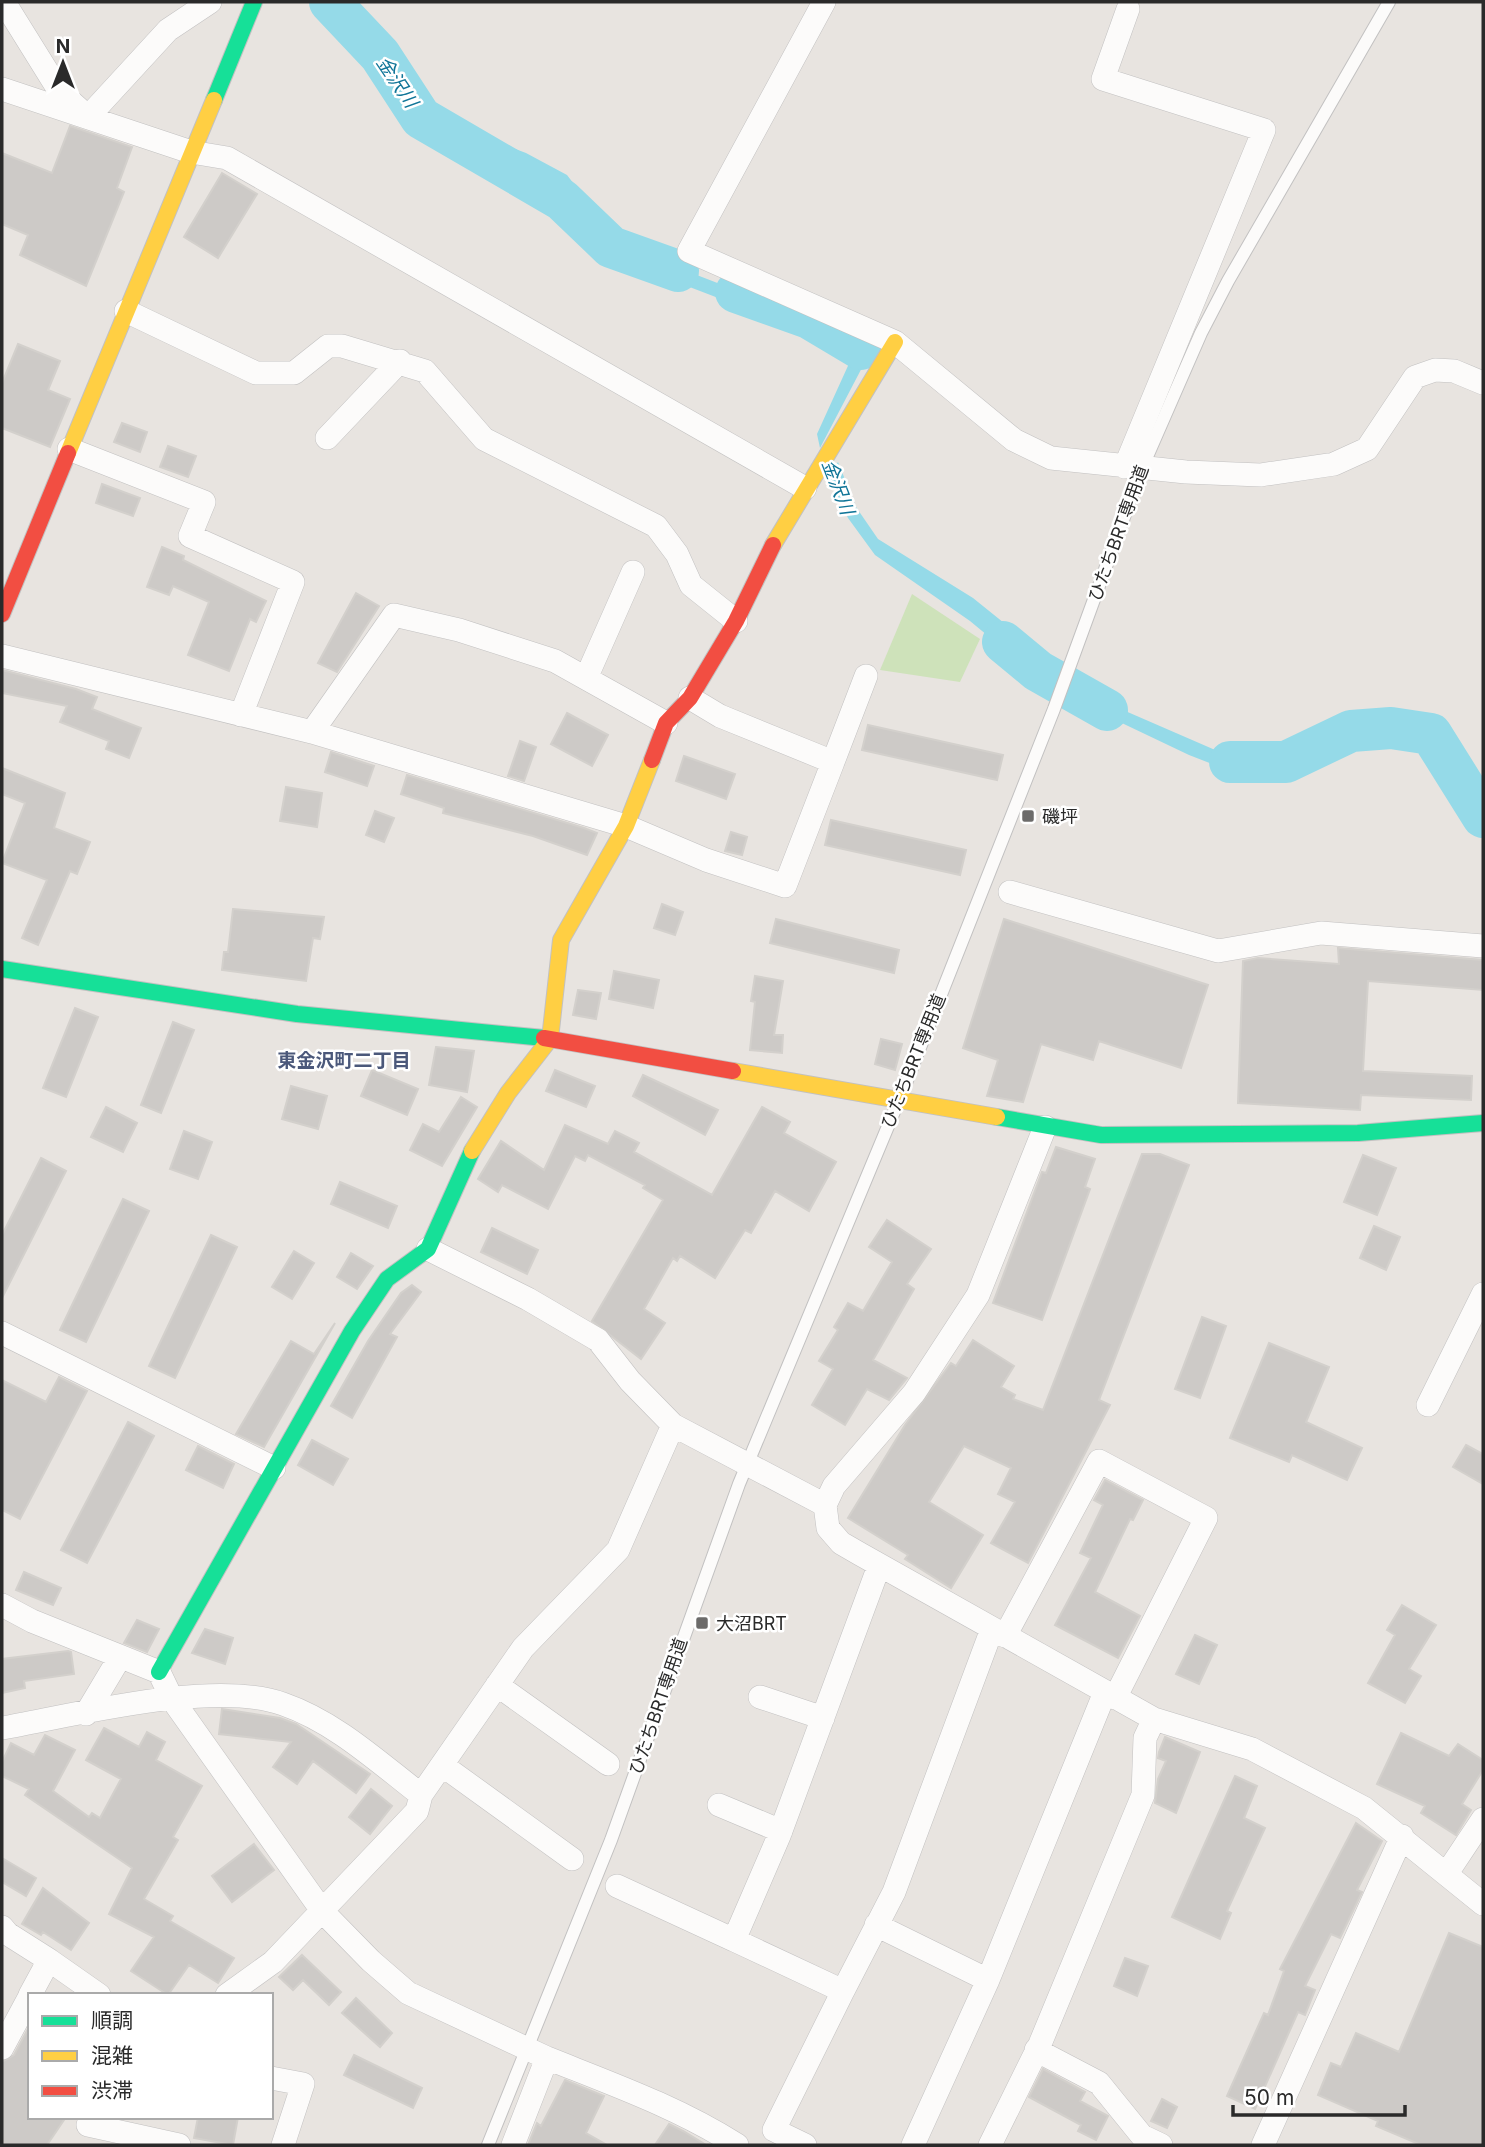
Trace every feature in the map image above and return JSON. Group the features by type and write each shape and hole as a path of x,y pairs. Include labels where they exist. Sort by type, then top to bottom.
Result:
{"street":[{"path":"4,2 60,92 88,117"},
{"path":"88,117 169,30 210,2"},
{"path":"2,614 254,2"},
{"path":"824,2 689,251 895,341 1014,440 1051,458 1133,467 1260,475 1334,464 1367,449 1415,377 1435,370 1454,371 1483,383"},
{"path":"1124,4 1103,79 1264,130 1133,467"},
{"path":"2,89 191,152 227,158 805,488"},
{"path":"2,104 42,102"},
{"path":"126,311 256,373 294,373 328,346 342,346 400,361 425,371 484,439 656,526 677,554 691,585 736,621"},
{"path":"159,1672 352,1331 387,1279 428,1249 463,1166 508,1093 550,1039 561,940 626,826 666,723 690,698 736,621 784,522 895,341"},
{"path":"327,438 400,361"},
{"path":"69,449 204,502 190,536 293,582 241,715"},
{"path":"587,676 633,572"},
{"path":"312,732 394,615 459,630 555,661 587,676 666,723"},
{"path":"2,656 312,732 626,826 706,860 785,886 866,676"},
{"path":"690,698 720,716 832,762"},
{"path":"1010,892 1218,951 1321,933 1483,946"},
{"path":"2,970 297,1014 550,1039 1045,1128 1101,1135 1358,1133 1483,1123"},
{"path":"1045,1128 978,1294 914,1393 834,1486 825,1505 828,1528 841,1544 1154,1719 1252,1749 1364,1808 1483,1904"},
{"path":"428,1249 528,1299 598,1340 630,1381 673,1426 825,1505"},
{"path":"1428,1405 1483,1294"},
{"path":"2,1333 274,1468"},
{"path":"229,1993 273,1962 417,1811 421,1795 523,1648 618,1550 673,1426"},
{"path":"805,2145 771,2138 894,1892 998,1632 1099,1461 1206,1518 1110,1695 988,1980 913,2145"},
{"path":"734,1940 781,1831 880,1566"},
{"path":"2,1605 32,1622 159,1672 172,1699 323,1912 371,1961 408,1993 537,2053 655,2100 700,2122 737,2145"},
{"path":"86,1714 120,1657"},
{"path":"497,1685 608,1764"},
{"path":"2,1728 172,1699 233,1695 282,1703 341,1732 421,1795"},
{"path":"760,1697 823,1718"},
{"path":"990,2145 1036,2050 1143,1795 1144,1738 1154,1719"},
{"path":"442,1765 572,1859"},
{"path":"719,1805 781,1831"},
{"path":"1447,1873 1483,1819"},
{"path":"1263,2145 1402,1836"},
{"path":"617,1886 843,1991"},
{"path":"876,1925 988,1980"},
{"path":"2,1927 8,1934 96,1993"},
{"path":"31,1993 49,1960"},
{"path":"2,2048 28,1999"},
{"path":"1036,2050 1099,2083 1142,2136 1161,2145"},
{"path":"513,2145 537,2053"},
{"path":"273,2078 303,2084 283,2145"},
{"path":"86,2129 179,2145"}],"lane":[{"name":"ひたちBRT専用道","path":"488,2145 537,2053 683,1634 747,1465 898,1101 1054,709 1133,467 1228,281 1390,2"}],"green space":[{"path":"912,594 980,639 960,682 880,670"}],"water":[{"path":"316,2 333,2 360,28 349,34"},
{"path":"372,39 423,115 526,153 567,175 607,227 625,238 613,258 576,202 554,186 493,153 421,129 361,45"},
{"path":"629,242 687,260 689,272 842,331 867,348 866,360 820,448 817,434 852,357 846,347 619,260"},
{"path":"838,462 856,507 878,539 973,598 1050,660 1046,684 970,621 875,555 848,518 828,477"},
{"path":"1067,683 1229,756 1286,755 1286,769 1225,769 1189,755 1063,695"}],"building":[{"path":"70,126 132,147 117,188 124,192 86,286 20,255 28,235 2,224 2,153 52,173"},
{"path":"222,173 257,194 218,258 184,237"},
{"path":"18,344 60,361 48,390 70,399 50,447 2,428 2,383"},
{"path":"122,423 147,432 140,452 114,442"},
{"path":"168,446 196,456 188,477 160,467"},
{"path":"102,484 140,498 133,516 96,503"},
{"path":"162,547 184,556 183,560 266,601 256,622 250,619 229,671 188,655 209,602 173,586 169,595 147,587"},
{"path":"356,593 379,606 337,672 318,663"},
{"path":"2,670 97,697 92,709 141,728 129,758 106,749 109,741 60,722 67,706 2,693"},
{"path":"567,713 608,735 592,766 551,744"},
{"path":"868,725 1003,755 997,780 862,750"},
{"path":"520,741 536,747 524,781 508,776"},
{"path":"331,752 374,766 367,786 325,772"},
{"path":"684,756 735,774 726,799 676,781"},
{"path":"2,768 65,793 54,828 90,842 77,874 70,871 38,945 22,938 47,880 2,863 25,803 2,794"},
{"path":"407,775 597,833 587,855 533,836 443,813 444,808 401,794"},
{"path":"286,787 322,793 317,827 280,821"},
{"path":"375,811 394,818 384,842 366,835"},
{"path":"831,820 966,850 960,875 825,845"},
{"path":"731,832 747,837 742,855 725,851"},
{"path":"662,904 683,912 675,935 654,928"},
{"path":"233,909 324,917 320,939 313,938 306,981 222,970 224,952 228,952"},
{"path":"776,919 899,950 894,973 770,943"},
{"path":"1004,919 1208,985 1181,1068 1099,1041 1093,1060 1041,1044 1023,1102 987,1096 998,1060 963,1048"},
{"path":"1338,948 1483,960 1483,990 1368,981 1363,1071 1472,1076 1471,1100 1361,1095 1360,1110 1238,1103 1243,961 1258,958 1339,964"},
{"path":"614,971 659,980 653,1008 609,999"},
{"path":"755,976 783,981 774,1035 783,1035 782,1053 750,1050 755,1002 751,1001"},
{"path":"578,990 601,993 596,1019 573,1015"},
{"path":"75,1008 98,1017 66,1097 43,1088"},
{"path":"173,1022 194,1030 161,1113 141,1105"},
{"path":"881,1039 902,1044 895,1070 875,1064"},
{"path":"436,1047 474,1051 467,1092 429,1085"},
{"path":"372,1070 418,1089 407,1115 361,1096"},
{"path":"555,1070 595,1086 586,1107 546,1091"},
{"path":"643,1075 718,1110 705,1135 633,1096"},
{"path":"291,1086 327,1096 318,1129 282,1119"},
{"path":"461,1097 477,1107 442,1166 410,1150 423,1124 439,1132"},
{"path":"106,1107 137,1123 123,1152 91,1137"},
{"path":"762,1107 790,1122 784,1133 836,1162 809,1211 775,1191 751,1233 745,1230 715,1278 680,1256 677,1261 673,1258 644,1309 665,1323 641,1359 592,1321 663,1200 643,1188 645,1185 588,1155 585,1161 575,1156 548,1209 502,1185 498,1192 478,1179 501,1141 544,1170 565,1125 608,1144 615,1131 639,1143 634,1152 712,1195"},
{"path":"184,1131 212,1142 198,1179 170,1169"},
{"path":"1056,1147 1095,1159 1085,1187 1090,1189 1042,1320 993,1303 1042,1172 1046,1173"},
{"path":"1142,1154 1160,1154 1189,1165 1099,1400 1110,1405 1028,1563 991,1543 1015,1502 998,1494 1011,1468 964,1446 929,1502 983,1535 951,1588 905,1559 908,1555 848,1518 905,1425 951,1363 956,1366 973,1340 1014,1366 1001,1387 1015,1395 1013,1399 1043,1410"},
{"path":"1363,1155 1396,1168 1377,1215 1344,1202"},
{"path":"41,1158 66,1171 2,1298 2,1235"},
{"path":"340,1182 397,1206 388,1228 331,1204"},
{"path":"123,1199 149,1211 86,1342 60,1330"},
{"path":"887,1220 931,1249 907,1284 914,1289 873,1360 907,1378 889,1400 867,1389 845,1425 812,1405 833,1369 819,1361 838,1330 834,1327 848,1303 863,1311 892,1262 869,1247"},
{"path":"1374,1226 1400,1237 1386,1270 1360,1258"},
{"path":"492,1228 538,1250 527,1274 481,1252"},
{"path":"211,1235 237,1247 175,1378 149,1366"},
{"path":"294,1251 314,1263 292,1299 272,1287"},
{"path":"351,1253 373,1266 357,1289 337,1277"},
{"path":"412,1285 421,1292 390,1334 397,1337 352,1418 331,1406 368,1341 401,1293"},
{"path":"1202,1317 1226,1326 1200,1398 1175,1389"},
{"path":"335,1323 264,1447 236,1434 291,1341 314,1354"},
{"path":"1269,1343 1329,1367 1306,1422 1362,1448 1347,1480 1292,1455 1289,1462 1230,1438"},
{"path":"59,1377 87,1391 20,1519 2,1510 2,1380 46,1402"},
{"path":"128,1422 154,1436 87,1563 61,1550"},
{"path":"312,1440 348,1459 333,1485 298,1465"},
{"path":"1466,1445 1483,1454 1483,1484 1453,1467"},
{"path":"198,1446 234,1464 223,1488 186,1470"},
{"path":"1105,1480 1143,1500 1133,1520 1130,1519 1095,1592 1140,1616 1118,1658 1055,1625 1091,1558 1080,1553 1103,1505 1094,1500"},
{"path":"24,1572 61,1588 53,1605 16,1590"},
{"path":"1402,1605 1436,1625 1409,1669 1421,1676 1405,1703 1368,1683 1395,1635 1387,1630"},
{"path":"137,1620 159,1629 147,1652 124,1643"},
{"path":"205,1629 233,1638 225,1664 192,1653"},
{"path":"1195,1635 1217,1645 1199,1684 1176,1674"},
{"path":"71,1652 74,1674 24,1681 25,1688 2,1693 2,1659"},
{"path":"222,1709 280,1718 296,1724 370,1774 356,1793 313,1761 297,1784 273,1767 291,1742 219,1734"},
{"path":"104,1728 139,1747 147,1732 165,1742 156,1760 202,1786 173,1837 178,1840 144,1899 173,1916 170,1921 234,1958 218,1983 189,1965 169,1993 165,1993 131,1971 154,1937 109,1914 132,1868 25,1795 29,1789 2,1776 2,1762 11,1743 34,1755 45,1735 75,1750 53,1791 89,1817 92,1813 100,1818 121,1779 86,1760"},
{"path":"1401,1733 1449,1756 1458,1744 1483,1760 1483,1770 1462,1804 1471,1810 1456,1835 1421,1813 1425,1806 1377,1784"},
{"path":"1165,1737 1200,1752 1176,1813 1155,1803 1158,1779 1166,1761 1158,1758"},
{"path":"1235,1776 1257,1786 1244,1818 1265,1828 1227,1911 1231,1913 1220,1939 1172,1917"},
{"path":"371,1789 392,1806 370,1834 349,1817"},
{"path":"1356,1823 1382,1841 1357,1890 1362,1892 1340,1938 1331,1934 1305,1986 1315,1990 1305,2015 1298,2012 1255,2109 1227,2096 1264,2013 1268,2015 1284,1971 1280,1969"},
{"path":"254,1844 274,1870 232,1902 212,1876"},
{"path":"2,1858 36,1878 26,1896 2,1882"},
{"path":"43,1888 89,1923 71,1950 43,1932 41,1935 22,1924"},
{"path":"1449,1933 1483,1947 1483,2145 1421,2145 1376,2126 1378,2121 1318,2095 1331,2063 1341,2067 1356,2033 1399,2052"},
{"path":"302,1955 341,1992 329,2005 303,1980 293,1990 279,1977"},
{"path":"1125,1958 1148,1966 1137,1996 1114,1986"},
{"path":"356,1998 392,2033 380,2047 342,2013"},
{"path":"28,2029 28,2119 65,2119 47,2145 2,2145 2,2062 14,2055"},
{"path":"354,2055 422,2088 413,2108 344,2075"},
{"path":"1043,2069 1085,2092 1080,2101 1108,2116 1096,2140 1078,2131 1081,2125 1029,2097"},
{"path":"565,2080 604,2096 586,2133 607,2145 528,2145 537,2123 541,2126"},
{"path":"1162,2099 1177,2107 1167,2128 1151,2121"},
{"path":"198,2119 238,2119 233,2145 194,2138"},
{"path":"669,2124 683,2131 706,2145 655,2145"}],"waterway":[{"name":"金沢川","path":"330,2 380,55 421,118 562,200 611,247 678,271"},
{"name":"金沢川","path":"736,292 809,318 861,349"},
{"name":"金沢川","path":"1003,642 1038,671 1107,710"},
{"name":"金沢川","path":"1230,762 1286,762 1351,731 1391,728 1431,734 1483,817"}],"traffic: fast":[{"path":"214,100 254,2"},
{"path":"2,969 297,1014 544,1038"},
{"path":"997,1117 1101,1135 1358,1133 1483,1123"},
{"path":"159,1672 352,1331 387,1279 428,1249 472,1151"}],"traffic: slow":[{"path":"68,453 214,100"},
{"path":"773,545 895,342"},
{"path":"472,1151 508,1093 550,1039 561,940 626,826 652,760"},
{"path":"733,1071 997,1117"}],"traffic: jam":[{"path":"2,614 68,453"},
{"path":"652,760 666,723 690,698 736,621 773,545"},
{"path":"544,1038 733,1071"}],"place":[{"name":"磯坪","path":"1028,816"},
{"name":"大沼BRT","path":"702,1623"}],"district":[{"name":"東金沢町二丁目","path":"344,1060"}]}
